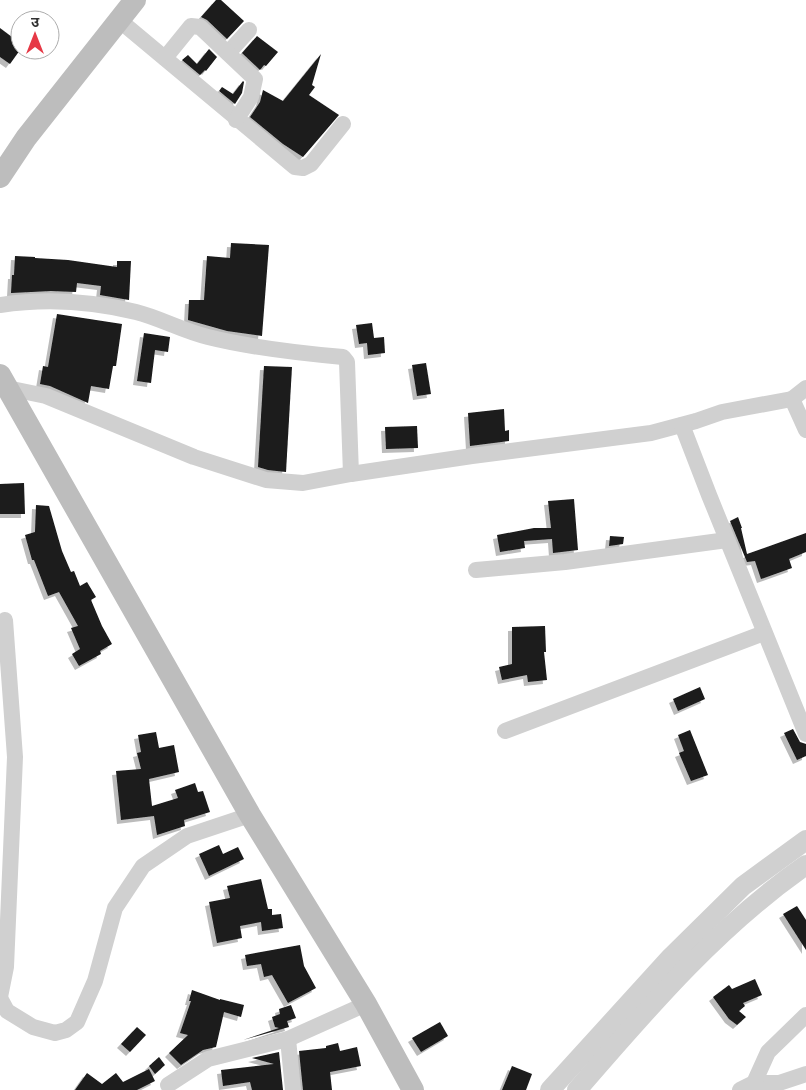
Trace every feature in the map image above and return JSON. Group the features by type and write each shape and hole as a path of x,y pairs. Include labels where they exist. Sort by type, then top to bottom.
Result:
{"main road":[{"path":"0,177 26,138 135,0"},
{"path":"4,382 250,815 366,1004 413,1090"}],"street":[{"path":"119,20 294,167 303,168 311,164 343,124"},
{"path":"165,58 191,26 200,27 256,79 251,97 236,120"},
{"path":"228,53 250,30"},
{"path":"0,305 46,301 78,302 137,312 206,337 343,357 347,362 351,474"},
{"path":"4,382 46,396 194,457 266,480 303,484 351,474 651,432 722,412 792,399 806,388"},
{"path":"792,399 806,430"},
{"path":"682,424 726,540 806,734"},
{"path":"476,570 565,562 726,540"},
{"path":"5,620 15,757 6,967 0,998 7,1011 32,1027 55,1033 66,1030 77,1022 96,981 115,908 143,866 187,836 250,815"},
{"path":"505,731 764,633"},
{"path":"550,1090 671,957 743,886 806,840"},
{"path":"577,1090 666,989 730,925 806,865"},
{"path":"167,1088 208,1059 288,1039 366,1004"},
{"path":"747,1086 768,1052 806,1015"},
{"path":"288,1039 293,1090"},
{"path":"747,1086 774,1086 806,1074"}],"building":[{"path":"216,0 221,0 244,21 227,39 207,20 201,17"},
{"path":"0,28 10,36 10,60 13,60 10,64 0,57"},
{"path":"257,36 278,52 260,70 242,53"},
{"path":"209,49 217,57 206,71 200,75 182,60 188,55 197,64"},
{"path":"321,54 312,85 315,87 309,95 339,115 303,157 283,144 250,117 260,102 263,90 283,101"},
{"path":"243,81 242,93 235,104 219,91 222,87 233,94"},
{"path":"231,243 269,245 262,336 227,331 188,320 189,300 204,300 207,256 230,258"},
{"path":"15,256 68,260 117,267 117,261 131,261 129,300 100,295 101,286 77,283 76,292 11,293"},
{"path":"57,314 122,324 116,366 113,366 109,389 91,386 88,403 50,386 40,384 43,366 48,367"},
{"path":"372,323 374,338 384,337 385,353 368,355 367,343 359,344 356,325"},
{"path":"144,333 170,337 168,352 155,350 151,383 137,381"},
{"path":"426,363 431,394 417,396 412,365"},
{"path":"264,366 292,367 286,472 258,467"},
{"path":"504,409 505,431 509,430 509,441 470,446 468,413"},
{"path":"417,426 418,448 386,449 385,427"},
{"path":"24,483 25,514 0,514 0,484"},
{"path":"574,499 578,550 553,553 552,539 524,541 525,548 500,552 497,535 534,528 551,528 548,501"},
{"path":"36,505 49,506 62,551 71,572 74,571 80,586 87,582 96,597 91,600 112,644 100,651 101,654 79,666 72,654 80,649 71,628 78,626 59,592 48,596 34,560 32,560 25,535 35,532"},
{"path":"738,517 747,554 806,533 806,552 789,559 792,568 761,579 755,561 747,562 730,521"},
{"path":"610,536 624,537 623,544 609,546"},
{"path":"545,626 546,652 544,652 547,680 528,682 527,675 502,680 499,667 512,664 512,627"},
{"path":"700,687 705,699 678,711 673,699"},
{"path":"793,729 800,742 806,744 806,756 797,760 784,733"},
{"path":"690,730 708,775 691,781 679,753 684,751 678,735"},
{"path":"156,732 159,748 174,745 179,772 149,779 152,806 178,798 175,790 195,783 198,792 203,791 210,812 184,820 185,826 157,835 154,816 121,820 116,771 141,769 137,753 141,752 138,735"},
{"path":"219,845 223,854 238,847 244,859 209,876 199,854"},
{"path":"261,879 268,909 272,909 272,915 281,914 283,928 262,931 261,922 240,926 242,938 217,943 209,902 230,898 227,886"},
{"path":"797,906 806,920 806,950 783,914"},
{"path":"300,945 304,966 316,988 288,1003 272,975 264,977 261,964 247,966 245,955"},
{"path":"755,979 762,995 743,1003 745,1006 739,1011 746,1017 737,1025 729,1019 713,997 729,985 732,989"},
{"path":"192,990 220,1000 244,1005 241,1017 224,1012 216,1047 203,1050 181,1065 169,1053 188,1035 180,1033 191,1001 189,1001"},
{"path":"291,1005 296,1018 287,1021 289,1027 243,1040 279,1028 275,1027 272,1017 280,1014 279,1009"},
{"path":"440,1022 448,1036 421,1052 412,1038"},
{"path":"137,1027 146,1035 130,1052 121,1044"},
{"path":"338,1043 340,1051 357,1047 361,1066 330,1072 332,1090 303,1090 299,1051 326,1048 326,1046"},
{"path":"279,1052 283,1090 252,1090 250,1082 223,1086 221,1070 274,1064 252,1058"},
{"path":"159,1057 165,1065 155,1074 149,1066"},
{"path":"512,1066 532,1074 526,1090 502,1090"},
{"path":"149,1069 155,1081 137,1090 75,1090 87,1073 102,1084 116,1073 123,1082"}]}
